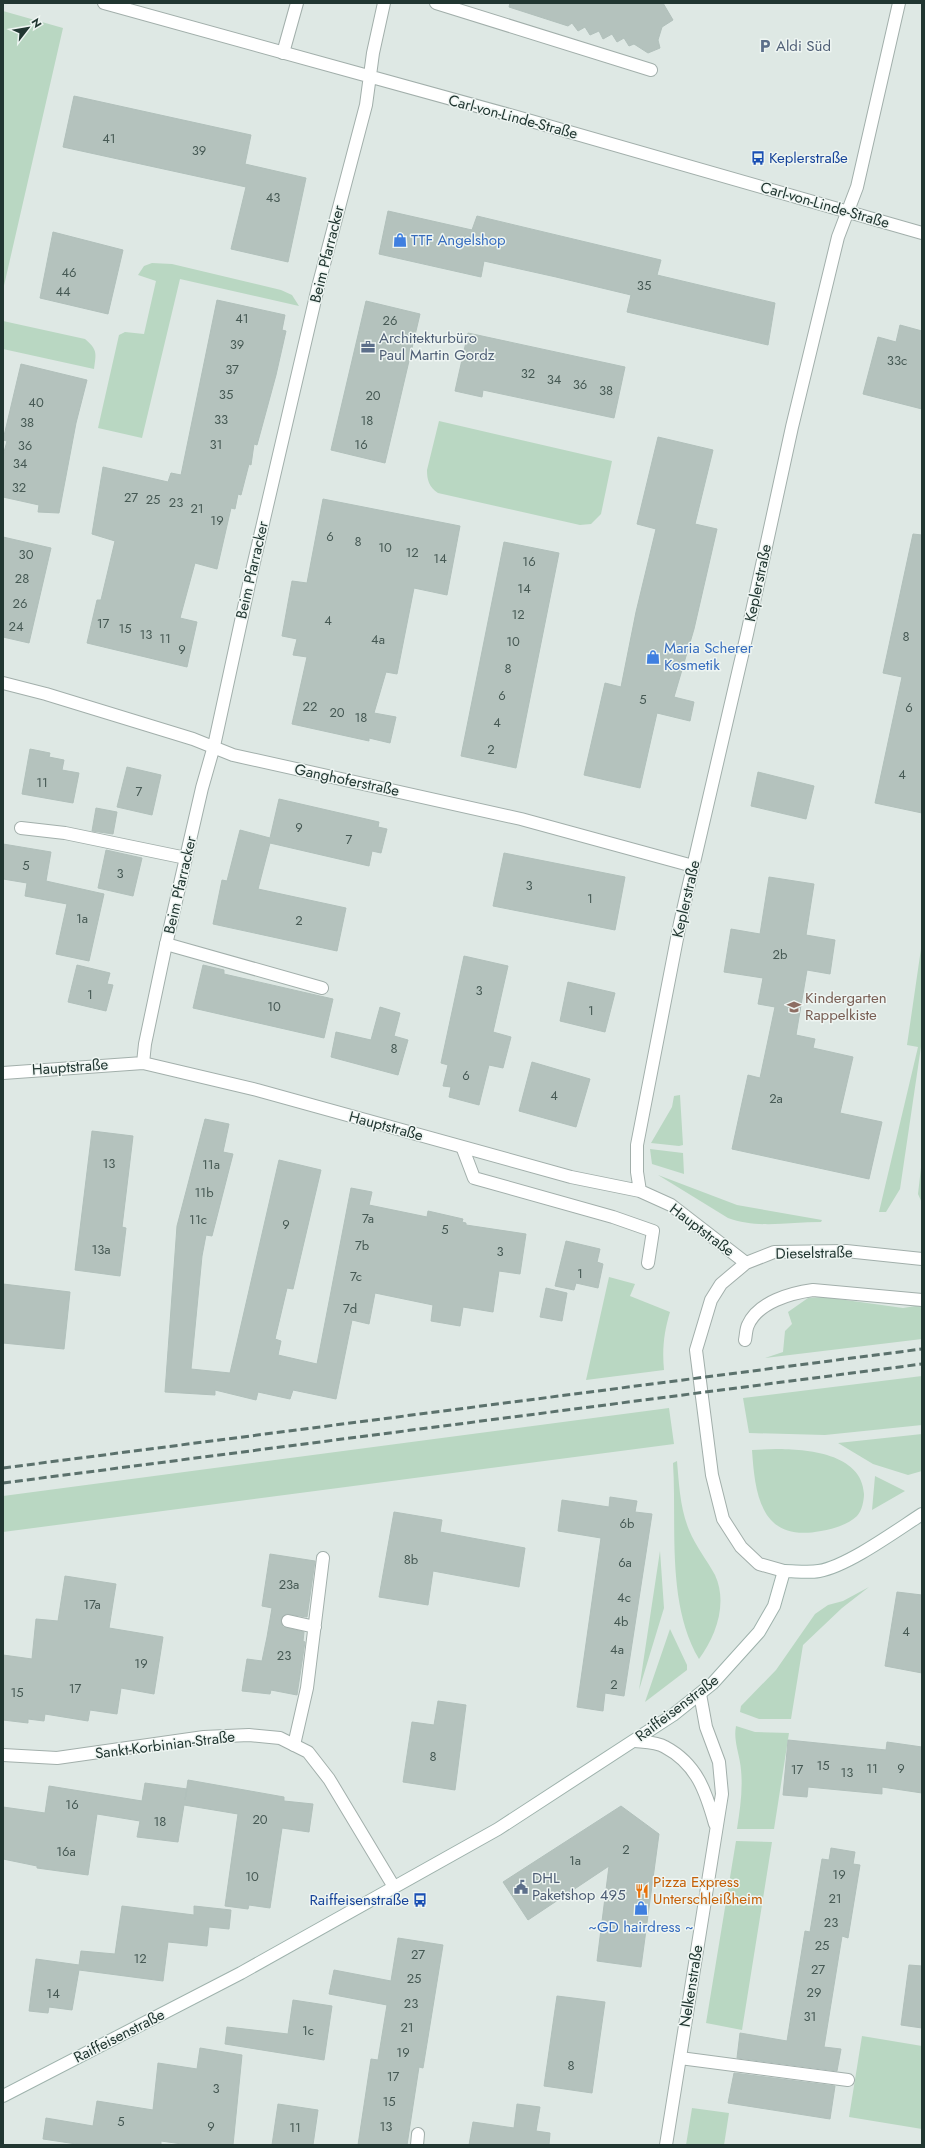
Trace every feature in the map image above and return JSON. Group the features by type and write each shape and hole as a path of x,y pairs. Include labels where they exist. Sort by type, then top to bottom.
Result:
{"street":[{"name":"Carl-von-Linde-Straße","path":"104,3 369,78 524,119 922,233"},
{"path":"283,54 297,3"},
{"name":"Beim Pfarracker","path":"143,1063 145,1044 166,944 202,788 214,746 250,576 318,287 366,105 369,78 384,3"},
{"path":"436,3 651,70"},
{"name":"Keplerstraße","path":"640,1191 637,1172 637,1145 680,923 747,634 802,384 838,237 857,187 899,3"},
{"name":"Ganghoferstraße","path":"3,683 46,694 214,746 233,755 528,821 693,866"},
{"path":"21,828 65,833 186,858"},
{"path":"166,944 322,988"},
{"name":"Hauptstraße","path":"3,1073 143,1063 257,1090 586,1181 640,1191 671,1205 746,1263"},
{"path":"463,1148 474,1178 613,1217 653,1231 648,1263"},
{"name":"Dieselstraße","path":"784,1571 759,1564 741,1547 723,1519 712,1475 696,1350 711,1300 721,1284 746,1263 774,1252 846,1251 922,1259"},
{"path":"745,1340 748,1324 759,1310 802,1292 813,1290 922,1300"},
{"path":"784,1571 819,1571 842,1562 870,1547 922,1514"},
{"path":"294,1745 307,1688 323,1558"},
{"name":"Raiffeisenstraße","path":"3,2096 241,1973 498,1828 635,1741 700,1694 729,1667 759,1632 774,1606 784,1571"},
{"path":"288,1621 315,1627"},
{"name":"Nelkenstraße","path":"666,2145 722,1794 719,1762 706,1726 700,1694"},
{"name":"Sankt-Korbinian-Straße","path":"3,1755 57,1758 204,1737 245,1735 280,1738 308,1752 329,1779 394,1887"},
{"name":"Nelkenstraße","path":"635,1741 664,1746 689,1765 706,1790 716,1827"},
{"path":"680,2058 848,2080"}],"green space":[{"path":"3,11 63,28 3,290"},
{"path":"152,263 172,264 281,290 292,295 299,306 180,279 142,438 98,428 119,335 125,332 144,334 156,281 138,275 144,266"},
{"path":"3,321 85,339 92,346 95,352 94,369 3,349"},
{"path":"439,421 612,461 601,514 591,524 580,525 438,493 429,483 427,470"},
{"path":"922,942 922,1040 900,1189 886,1212 879,1212 918,1047 907,1045"},
{"path":"680,1095 683,1145 679,1146 651,1143 672,1107 674,1096"},
{"path":"650,1149 683,1153 684,1174 652,1164"},
{"path":"922,1159 922,1203 918,1194"},
{"path":"658,1175 737,1205 822,1220 821,1222 762,1224 728,1218"},
{"path":"609,1277 635,1284 630,1296 670,1312 664,1341 664,1370 586,1380"},
{"path":"824,1297 903,1308 922,1305 922,1339 765,1358 783,1352 785,1331 792,1324 788,1312 808,1298"},
{"path":"922,1376 922,1425 825,1435 749,1433 743,1398"},
{"path":"669,1408 674,1444 3,1532 3,1496"},
{"path":"922,1434 922,1471 908,1475 873,1464 838,1443"},
{"path":"776,1449 816,1452 843,1462 854,1470 861,1480 864,1494 864,1499 859,1514 845,1524 821,1531 801,1533 785,1530 774,1523 765,1512 759,1499 753,1467 752,1450"},
{"path":"677,1461 680,1496 686,1522 695,1542 715,1575 719,1586 720,1608 715,1630 699,1659 689,1637 677,1589 674,1537 673,1463"},
{"path":"875,1476 905,1491 872,1510"},
{"path":"660,1551 664,1608 639,1690"},
{"path":"869,1587 842,1608 803,1645 791,1719 759,1719 740,1712 741,1706 776,1670 815,1614 828,1605 843,1601"},
{"path":"670,1629 687,1665 687,1670 645,1702"},
{"path":"736,1726 755,1732 789,1733 774,1829 737,1829 742,1777 735,1737"},
{"path":"736,1841 772,1842 742,2030 706,2023"},
{"path":"862,2036 922,2046 922,2129 849,2117"},
{"path":"692,2108 729,2113 724,2145 686,2145"}],"building":[{"path":"510,3 663,3 673,20 662,27 658,40 660,48 648,53 634,44 629,46 624,38 617,42 612,34 603,39 599,31 590,35 585,27 578,31 572,23 568,26 509,7"},
{"path":"74,96 251,135 245,164 306,178 288,262 231,249 246,187 63,147"},
{"path":"388,211 472,230 477,216 661,260 657,275 775,303 768,345 627,312 631,295 556,277 484,261 481,277 379,254"},
{"path":"53,232 123,250 108,314 40,298"},
{"path":"217,300 285,315 282,330 286,331 257,445 254,444 251,465 249,464 241,495 238,494 235,509 231,508 217,569 195,563 180,618 197,622 187,667 87,643 97,600 101,600 115,541 92,534 103,467 168,482 171,473 181,475"},
{"path":"366,301 420,314 385,463 331,450"},
{"path":"900,325 922,331 922,409 863,394 878,337 896,342"},
{"path":"468,333 625,367 614,418 483,390 482,397 455,391"},
{"path":"21,364 87,380 76,423 59,513 38,512 39,505 3,497 3,456 7,441 3,440"},
{"path":"658,437 713,450 695,524 717,529 694,629 674,697 694,702 690,721 657,713 640,788 584,775 605,683 621,687 636,612 656,529 637,524"},
{"path":"323,499 460,526 447,595 414,588 397,674 386,672 374,713 396,717 390,743 369,738 369,741 292,724 307,657 293,655 297,639 282,636 292,581 307,583"},
{"path":"913,534 922,535 922,813 875,803 902,677 883,673"},
{"path":"3,537 51,548 29,643 3,637"},
{"path":"504,542 559,553 516,768 461,756"},
{"path":"30,749 50,753 49,757 64,760 62,770 79,773 73,803 22,794"},
{"path":"127,767 161,775 152,815 117,807"},
{"path":"758,772 814,786 806,819 751,806"},
{"path":"279,799 379,822 378,827 387,829 381,853 372,851 369,866 270,843 258,889 346,908 337,951 213,924 222,880 227,881 240,830 270,838"},
{"path":"96,808 117,812 113,834 92,831"},
{"path":"3,844 51,852 46,881 104,894 89,961 56,954 67,904 25,896 27,883 3,879"},
{"path":"106,850 142,858 133,896 98,888"},
{"path":"504,853 625,877 615,930 493,906"},
{"path":"769,877 814,884 806,935 835,940 830,974 807,970 796,1035 815,1039 813,1048 853,1057 840,1113 882,1122 869,1179 732,1149 748,1075 760,1078 775,1007 758,1004 763,978 724,972 731,929 760,934"},
{"path":"464,956 508,966 493,1032 511,1037 503,1068 489,1065 479,1105 449,1097 451,1087 443,1086 448,1065 441,1063"},
{"path":"77,965 110,973 107,984 113,985 106,1011 68,1002"},
{"path":"203,965 224,970 224,974 333,999 324,1038 193,1008"},
{"path":"568,982 615,993 605,1032 560,1021"},
{"path":"380,1007 400,1013 394,1036 408,1040 398,1075 331,1057 336,1032 371,1040"},
{"path":"532,1062 590,1079 576,1127 519,1111"},
{"path":"205,1119 229,1124 223,1152 233,1154 212,1236 206,1235 202,1256 191,1369 230,1373 279,1160 321,1170 293,1289 287,1288 275,1339 281,1341 278,1355 317,1364 351,1188 372,1192 369,1205 427,1217 428,1211 463,1219 462,1222 466,1223 466,1225 526,1234 520,1274 499,1271 493,1312 463,1307 460,1326 431,1321 433,1305 375,1293 369,1324 352,1320 336,1399 293,1390 290,1399 258,1392 256,1400 215,1390 215,1395 165,1392 177,1226"},
{"path":"92,1131 133,1136 122,1227 126,1228 120,1276 75,1270"},
{"path":"566,1241 600,1249 597,1262 603,1264 598,1288 576,1283 574,1290 555,1286"},
{"path":"3,1284 70,1292 64,1349 3,1343"},
{"path":"546,1288 567,1293 562,1321 540,1317"},
{"path":"610,1497 637,1501 635,1512 652,1514 624,1696 605,1693 603,1711 577,1707 601,1538 558,1531 562,1500 609,1507"},
{"path":"394,1512 442,1520 440,1532 525,1548 519,1587 433,1571 428,1605 379,1597"},
{"path":"270,1554 315,1561 307,1617 286,1614 281,1620 283,1627 304,1632 303,1641 305,1642 297,1695 271,1690 270,1694 242,1691 247,1659 262,1661 267,1637 272,1608 262,1606"},
{"path":"65,1576 116,1584 109,1628 163,1637 154,1694 121,1688 117,1714 90,1710 88,1721 45,1714 44,1721 28,1719 28,1723 3,1720 3,1655 32,1659 36,1619 58,1621"},
{"path":"897,1592 922,1595 922,1673 885,1666"},
{"path":"438,1701 466,1705 455,1790 403,1782 412,1722 434,1725"},
{"path":"788,1740 886,1750 887,1742 922,1747 922,1793 882,1787 882,1794 808,1787 807,1797 783,1795"},
{"path":"188,1780 284,1797 284,1801 313,1804 309,1832 282,1828 270,1908 249,1905 248,1909 225,1906 238,1814 184,1805 178,1842 137,1837 140,1821 97,1814 88,1875 37,1868 37,1866 3,1859 3,1807 45,1813 49,1786 142,1801 145,1783 187,1789"},
{"path":"621,1806 659,1834 641,1967 597,1961 609,1866 528,1920 503,1882"},
{"path":"831,1848 855,1852 853,1864 860,1865 848,1938 842,1936 824,2047 841,2049 837,2071 737,2058 740,2033 787,2041 805,1931 810,1932 822,1859 829,1860"},
{"path":"122,1906 194,1915 194,1906 231,1910 229,1929 209,1927 207,1946 168,1942 163,1981 79,1970 72,2010 49,2007 48,2013 29,2011 36,1959 79,1965 81,1951 115,1954"},
{"path":"398,1938 443,1945 423,2068 419,2067 407,2145 358,2145 371,2059 378,2060 387,2005 329,1994 334,1970 391,1981"},
{"path":"909,1965 922,1966 922,2028 901,2025"},
{"path":"557,1996 605,2002 592,2093 544,2086"},
{"path":"293,2000 332,2006 324,2060 225,2044 227,2027 288,2034"},
{"path":"200,2048 242,2055 233,2145 189,2145 161,2141 161,2145 83,2145 43,2139 46,2118 93,2126 97,2101 153,2110 158,2063 197,2069"},
{"path":"734,2073 835,2086 830,2119 728,2103"},
{"path":"278,2104 318,2110 313,2145 272,2145"},
{"path":"517,2104 540,2107 536,2131 550,2133 549,2145 469,2145 473,2122 514,2128"}],"railway":[{"path":"3,1468 922,1349"},
{"path":"3,1483 922,1364"}],"place":[{"name":"Aldi Süd","path":"765,46"},
{"name":"Keplerstraße","path":"758,158"},
{"name":"TTF Angelshop","path":"400,240"},
{"name":"Architekturbüro Paul Martin Gordz","path":"368,347"},
{"name":"Maria Scherer Kosmetik","path":"653,657"},
{"name":"Kindergarten Rappelkiste","path":"794,1007"},
{"name":"DHL Paketshop 495","path":"521,1887"},
{"name":"Pizza Express Unterschleißheim","path":"642,1891"},
{"name":"Raiffeisenstraße","path":"420,1900"},
{"name":"~GD hairdress ~","path":"641,1908"}]}
